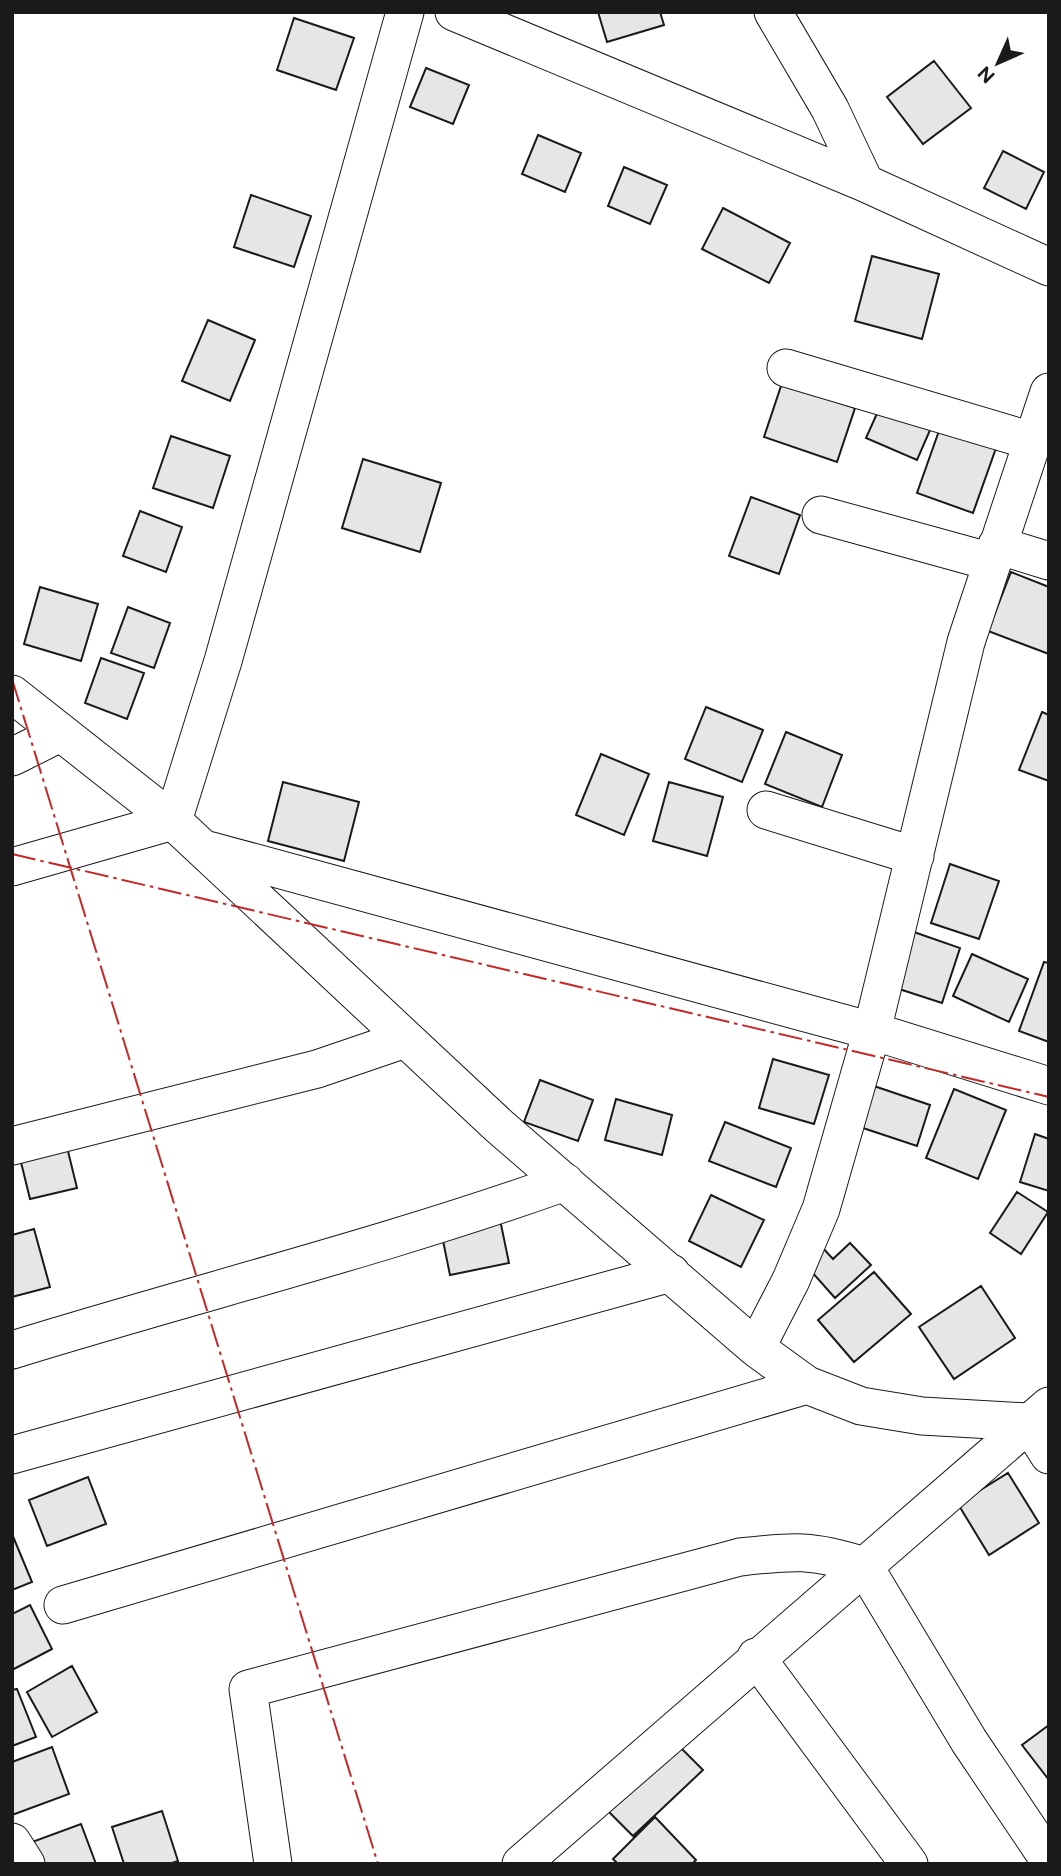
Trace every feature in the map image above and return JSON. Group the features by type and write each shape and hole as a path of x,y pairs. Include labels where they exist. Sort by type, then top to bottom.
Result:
{"street":[{"path":"173,821 223,661 405,12"},
{"path":"454,12 865,183 1049,267"},
{"path":"773,12 830,109 865,183"},
{"path":"786,368 1032,441"},
{"path":"755,1348 791,1280 821,1209 872,1031 967,642 1049,392"},
{"path":"821,514 995,554 1049,561"},
{"path":"12,694 206,849 405,1039 565,1182 755,1348 807,1385 861,1406 922,1416 1039,1414"},
{"path":"12,758 60,733"},
{"path":"766,810 915,856"},
{"path":"12,867 173,821"},
{"path":"206,849 872,1031 1049,1086"},
{"path":"12,1146 317,1069 405,1039"},
{"path":"12,1350 167,1302 342,1255 565,1182"},
{"path":"12,1455 671,1273"},
{"path":"63,1605 807,1385"},
{"path":"1039,1414 1049,1455"},
{"path":"522,1864 1039,1414"},
{"path":"273,1864 248,1689 740,1557 788,1551 824,1553 864,1566 969,1741 1049,1860"},
{"path":"757,1657 909,1864"},
{"path":"12,1842 26,1864"}],"building":[{"path":"598,12 660,12 664,25 607,42"},
{"path":"294,18 354,38 336,90 277,70"},
{"path":"934,61 971,108 923,144 887,97"},
{"path":"426,68 469,85 453,124 410,107"},
{"path":"538,135 581,153 565,192 522,174"},
{"path":"1003,151 1044,172 1026,209 984,188"},
{"path":"624,167 667,185 650,224 608,206"},
{"path":"251,195 311,216 294,267 234,247"},
{"path":"723,208 790,243 769,283 702,249"},
{"path":"872,256 939,274 922,339 855,321"},
{"path":"208,320 255,340 230,401 182,381"},
{"path":"782,383 855,408 837,462 764,437"},
{"path":"883,400 934,421 917,460 866,438"},
{"path":"940,428 996,448 973,513 917,493"},
{"path":"171,436 230,456 213,508 153,488"},
{"path":"363,459 441,483 420,552 342,528"},
{"path":"751,497 800,515 779,574 729,556"},
{"path":"140,511 182,527 166,572 123,556"},
{"path":"1011,572 1049,587 1049,654 988,631"},
{"path":"40,587 98,604 81,661 24,644"},
{"path":"128,607 170,623 154,668 111,653"},
{"path":"101,658 144,673 127,719 85,703"},
{"path":"706,707 763,730 742,782 685,759"},
{"path":"1042,712 1049,715 1049,781 1019,770"},
{"path":"786,732 842,755 822,807 765,784"},
{"path":"601,754 649,774 624,835 576,815"},
{"path":"283,782 359,802 344,861 268,841"},
{"path":"669,782 723,797 707,856 653,841"},
{"path":"950,864 999,881 979,939 931,923"},
{"path":"911,931 960,948 942,1003 893,987"},
{"path":"972,954 1028,979 1009,1022 953,996"},
{"path":"1044,962 1049,963 1049,1042 1019,1031"},
{"path":"773,1059 829,1075 814,1124 759,1108"},
{"path":"540,1080 593,1100 578,1141 524,1122"},
{"path":"871,1085 930,1105 917,1146 857,1126"},
{"path":"954,1089 1006,1110 978,1179 926,1158"},
{"path":"616,1099 672,1115 662,1155 605,1140"},
{"path":"725,1122 791,1148 776,1187 709,1161"},
{"path":"1035,1134 1049,1139 1049,1191 1020,1182"},
{"path":"66,1143 77,1188 30,1199 19,1154"},
{"path":"1017,1192 1048,1212 1021,1254 990,1233"},
{"path":"711,1195 764,1220 741,1267 689,1241"},
{"path":"497,1205 509,1263 450,1275 438,1216"},
{"path":"34,1229 50,1287 12,1297 12,1235"},
{"path":"850,1243 871,1265 835,1298 803,1262 821,1246 833,1259"},
{"path":"874,1272 911,1314 854,1362 818,1320"},
{"path":"981,1286 1015,1338 954,1379 919,1327"},
{"path":"1008,1473 1039,1523 989,1555 958,1504"},
{"path":"88,1477 106,1524 47,1546 29,1500"},
{"path":"12,1534 32,1582 12,1590"},
{"path":"30,1605 52,1649 12,1670 12,1614"},
{"path":"72,1666 97,1712 52,1737 27,1692"},
{"path":"17,1689 36,1737 12,1746 12,1690"},
{"path":"1049,1725 1049,1780 1022,1745"},
{"path":"678,1745 703,1770 633,1836 608,1811"},
{"path":"52,1747 69,1794 12,1815 12,1762"},
{"path":"162,1811 178,1861 169,1864 124,1864 112,1827"},
{"path":"655,1817 696,1860 692,1864 618,1864 613,1859"},
{"path":"81,1824 96,1864 40,1864 32,1842"}],"power":[{"path":"12,679 378,1864"},
{"path":"12,854 1049,1097"}]}
